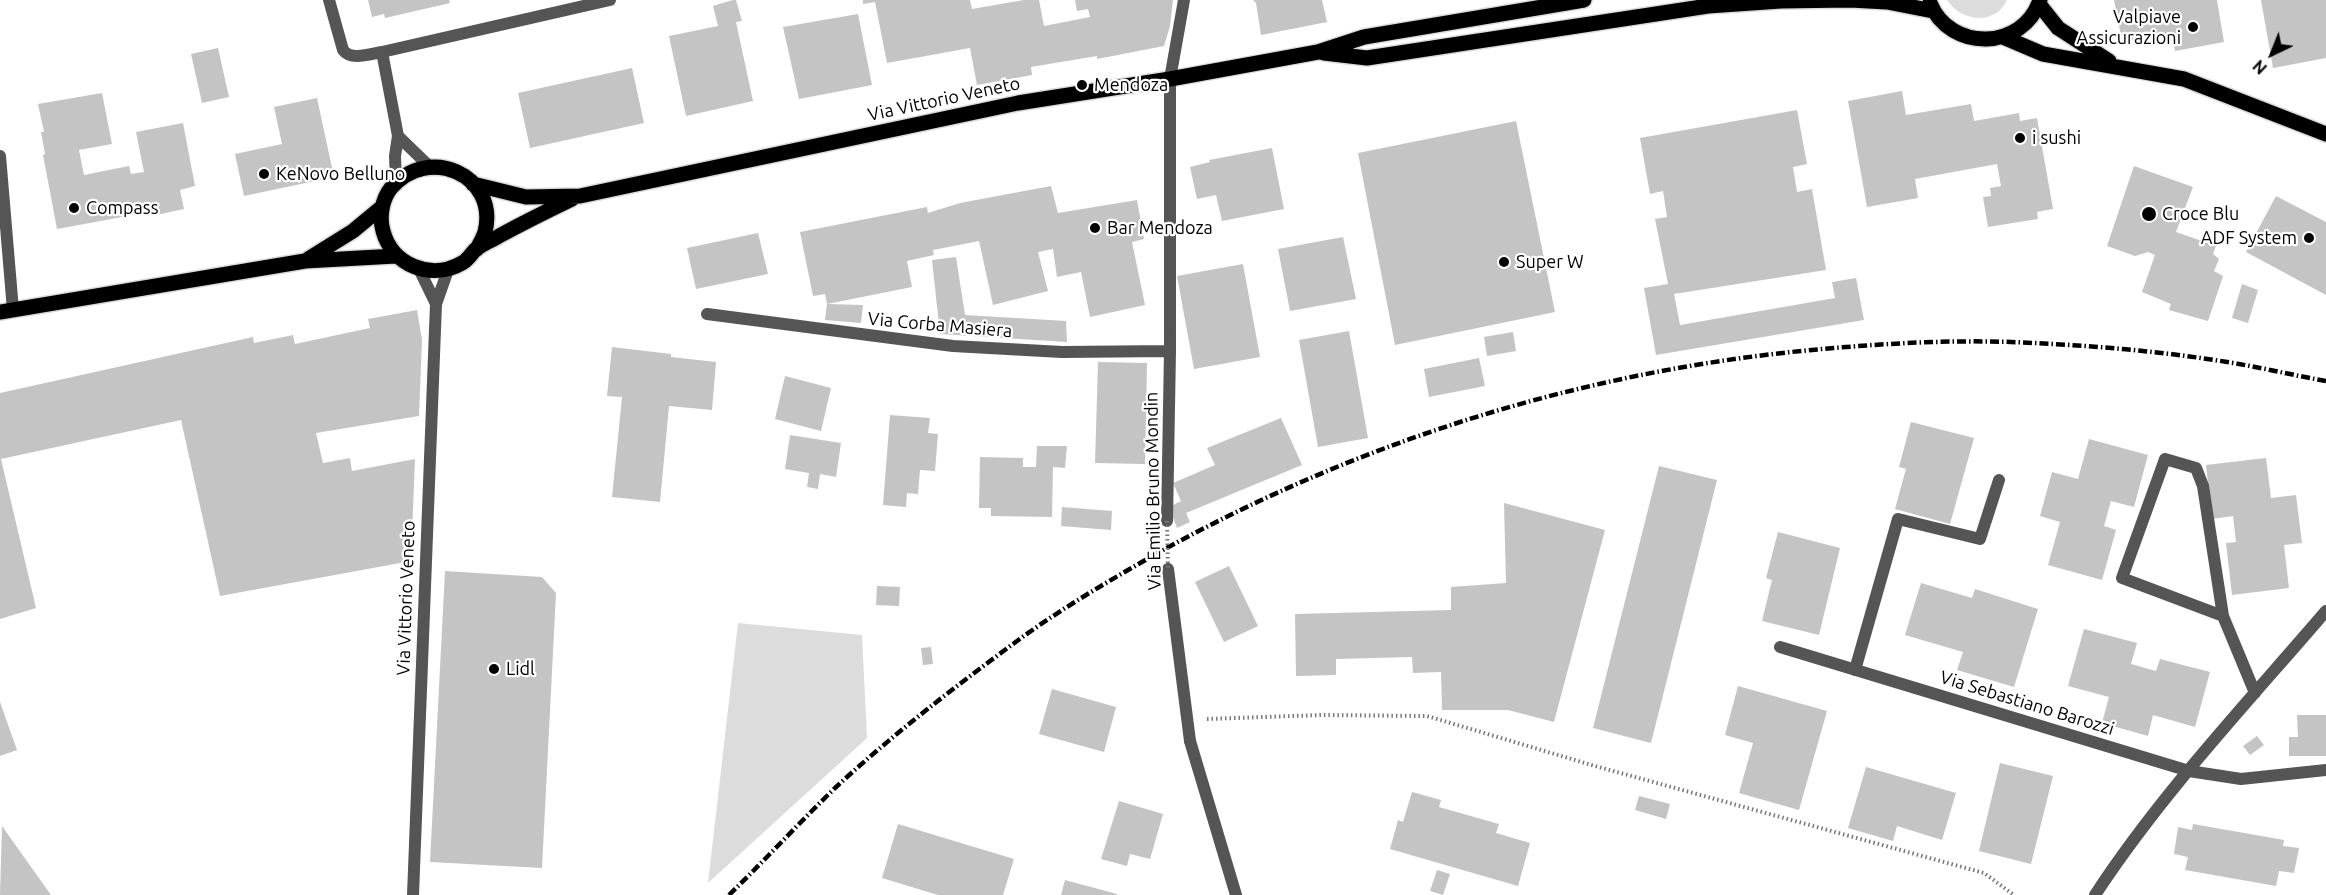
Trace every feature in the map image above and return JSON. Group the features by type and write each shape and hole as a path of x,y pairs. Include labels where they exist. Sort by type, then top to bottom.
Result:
{"main road":[{"name":"Via Vittorio Veneto","path":"429,166 445,167 460,173 473,184 526,197 580,196 1018,103 1170,79 1318,52 1364,38 1584,0"},
{"name":"Via Vittorio Veneto","path":"1318,52 1367,58 1708,6 1760,2 1850,0 1931,6 1946,27 1963,37 1983,40 2003,37"},
{"path":"2003,37 2018,30 2030,18 2039,2 2058,28 2117,65"},
{"path":"2003,37 2043,54 2117,65 2184,79 2326,134"},
{"path":"429,166 413,170 388,192 382,207 381,223 386,241 396,256 419,269 448,270"},
{"path":"473,184 482,198 486,214 485,232 477,249"},
{"name":"Via Vittorio Veneto","path":"448,270 464,262 477,249 530,219 580,196"},
{"path":"305,261 353,231 382,207"},
{"path":"6,311 305,261 396,256"}],"street":[{"path":"329,0 343,50 346,55 354,57 610,0"},
{"name":"Via Emilio Bruno Mondin","path":"1167,521 1170,351 1170,79 1184,0"},
{"path":"382,52 398,136 395,156 396,183"},
{"path":"398,136 429,166"},
{"path":"0,156 6,311"},
{"path":"419,269 436,304"},
{"path":"436,304 448,270"},
{"name":"Via Vittorio Veneto","path":"413,895 436,304"},
{"name":"Via Corba Masiera","path":"707,314 953,346 1062,352 1170,351"},
{"path":"2223,616 2122,578 2165,459 2196,468 2203,486 2223,616 2255,693"},
{"path":"1855,670 1898,519 1980,538 1999,480"},
{"name":"Via Emilio Bruno Mondin","path":"1168,569 1190,741 1236,895"},
{"path":"2095,895 2189,771 2326,611"},
{"name":"Via Sebastiano Barozzi","path":"1780,647 2189,771 2241,779 2326,770"}],"path":[{"name":"Via Emilio Bruno Mondin","path":"1167,521 1168,569"},
{"path":"1187,720 1321,715 1427,716 1595,766 1984,873 2014,895"}],"shaded area":[{"path":"1947,0 2007,0 1995,14 1978,18 1961,13"},
{"path":"738,623 862,635 867,738 708,883"}],"building":[{"path":"368,0 449,0 450,3 385,18 384,14 372,17"},
{"path":"736,0 742,21 736,22 753,101 686,116 669,36 718,26 713,6"},
{"path":"863,0 970,0 972,9 1024,0 1039,0 1044,26 1090,17 1088,9 1077,11 1075,0 1173,0 1170,26 1164,46 1097,59 1097,56 1031,67 1032,75 977,85 970,48 887,63 875,2 863,4"},
{"path":"1253,0 1322,0 1327,22 1261,35 1256,3"},
{"path":"2114,0 2217,0 2224,42 2175,51 2172,34 2132,41 2131,34 2121,36"},
{"path":"2261,0 2326,0 2326,58 2273,68"},
{"path":"858,14 872,85 799,99 783,27"},
{"path":"218,48 229,97 202,103 191,54"},
{"path":"632,68 644,123 530,148 518,93"},
{"path":"1902,91 1906,115 1971,104 1974,121 2019,113 2020,121 2037,118 2053,209 2037,212 2038,219 1988,227 1983,197 1991,196 1990,188 2001,186 1997,164 1915,179 1918,198 1867,207 1848,101"},
{"path":"102,93 112,144 79,150 84,175 129,166 131,174 144,172 136,132 183,123 195,186 180,190 184,209 156,215 155,211 57,229 43,155 45,154 41,132 44,132 38,104"},
{"path":"317,98 334,177 244,196 235,154 282,144 274,107"},
{"path":"1797,110 1807,164 1793,167 1797,192 1812,189 1826,270 1674,294 1680,325 1835,298 1832,282 1856,278 1864,320 1656,355 1644,288 1668,284 1655,219 1667,217 1663,191 1650,194 1640,138"},
{"name":"Super W","path":"1516,121 1555,312 1395,345 1358,153"},
{"path":"1272,148 1284,209 1222,221 1216,195 1197,199 1190,167 1210,162 1209,160"},
{"path":"2134,166 2193,187 2176,232 2216,246 2213,254 2219,259 2214,271 2223,276 2208,321 2169,310 2171,304 2142,292 2155,255 2148,252 2135,256 2107,246"},
{"path":"1051,186 1058,213 1137,200 1144,239 1132,242 1145,305 1090,317 1081,272 1057,277 1053,249 1038,252 1048,291 993,305 979,241 933,250 934,255 907,261 912,287 827,304 825,294 813,296 800,232 927,207 928,213 960,203"},
{"path":"2276,196 2326,222 2326,295 2246,252"},
{"path":"758,233 768,274 696,289 687,248"},
{"path":"1343,237 1356,299 1290,311 1278,249"},
{"path":"956,257 965,315 1066,321 1067,342 940,334 932,260"},
{"path":"1243,264 1260,357 1194,369 1177,276"},
{"path":"2242,284 2258,290 2248,323 2232,318"},
{"path":"827,304 863,305 861,323 825,320"},
{"path":"417,310 422,340 419,416 316,433 323,463 350,458 352,471 415,459 411,561 220,596 181,420 1,459 36,608 0,619 0,393 253,337 254,343 293,335 295,344 370,328 368,319"},
{"path":"1349,331 1368,438 1318,447 1299,340"},
{"path":"1513,332 1516,351 1487,356 1484,337"},
{"path":"612,347 716,362 712,410 669,406 660,502 612,497 622,397 607,396"},
{"path":"1479,358 1485,386 1429,397 1424,369"},
{"path":"1098,362 1147,363 1145,464 1095,463"},
{"path":"785,376 831,388 821,431 775,419"},
{"path":"890,415 930,418 928,433 938,434 935,471 920,470 918,494 907,493 906,507 883,505"},
{"path":"1281,418 1302,465 1186,513 1190,522 1177,528 1169,507 1181,501 1173,483 1215,465 1207,448"},
{"path":"1911,422 1974,438 1950,524 1895,509 1906,469 1899,467"},
{"path":"790,435 841,443 836,477 820,474 818,489 807,487 809,473 785,469"},
{"path":"2089,439 2148,455 2134,507 2111,501 2104,526 2116,530 2102,580 2048,565 2060,522 2040,516 2052,472 2078,479"},
{"path":"1037,446 1067,446 1065,468 1053,467 1052,517 991,516 991,508 979,508 980,457 1023,458 1023,467 1036,467"},
{"path":"2266,458 2271,498 2296,495 2302,543 2284,545 2289,588 2232,595 2226,543 2236,542 2233,516 2212,519 2206,465"},
{"path":"1659,466 1717,480 1651,743 1593,728"},
{"path":"1504,503 1605,530 1554,722 1508,710 1442,710 1441,672 1413,673 1412,657 1336,659 1336,675 1296,676 1295,614 1451,610 1451,587 1506,583"},
{"path":"1062,507 1112,511 1111,530 1061,526"},
{"path":"1778,532 1840,548 1819,635 1762,621 1772,580 1766,578"},
{"path":"1229,566 1258,626 1224,642 1195,582"},
{"path":"445,571 542,577 556,593 542,868 430,862"},
{"path":"1921,583 1972,598 1975,589 2038,609 2014,687 1957,670 1963,652 1905,635"},
{"path":"877,586 900,587 899,606 876,605"},
{"path":"2084,629 2137,643 2131,664 2156,671 2160,659 2210,672 2195,727 2153,715 2148,736 2102,723 2109,697 2068,686"},
{"path":"931,647 933,664 923,665 921,648"},
{"path":"1738,686 1827,711 1799,810 1739,793 1753,743 1725,735"},
{"path":"1052,689 1116,707 1104,752 1039,734"},
{"path":"0,702 17,750 0,756"},
{"path":"2297,715 2326,715 2326,756 2289,756 2289,737 2298,737"},
{"path":"2257,736 2264,745 2250,755 2243,746"},
{"path":"2000,763 2053,776 2031,864 1979,851"},
{"path":"1866,767 1956,793 1942,840 1897,826 1893,841 1848,828"},
{"path":"1412,792 1441,800 1439,807 1499,824 1496,833 1530,843 1518,886 1390,849 1398,820 1403,822"},
{"path":"1639,796 1670,804 1666,819 1635,810"},
{"path":"1119,801 1163,814 1150,859 1130,854 1127,866 1101,859"},
{"path":"898,824 1014,859 1003,895 938,895 882,878"},
{"path":"2193,824 2284,840 2283,846 2299,848 2294,873 2279,871 2276,886 2185,870 2188,857 2174,854 2178,827 2192,830"},
{"path":"2,826 51,895 0,895"},
{"path":"1437,870 1450,874 1443,895 1430,891"},
{"path":"1065,880 1117,894 1117,895 1061,895"}],"railway":[{"path":"729,895 835,788 878,750 967,678 1068,607 1163,550 1242,509 1322,473 1404,441 1488,413 1573,390 1746,357 1922,342 2011,342 2125,349 2211,359 2326,381"}],"place":[{"name":"Valpiave Assicurazioni","path":"2193,27"},
{"name":"Mendoza","path":"1082,85"},
{"name":"i sushi","path":"2020,138"},
{"name":"KeNovo Belluno","path":"264,174"},
{"name":"Compass","path":"74,208"},
{"name":"Croce Blu","path":"2149,214"},
{"name":"Bar Mendoza","path":"1095,228"},
{"name":"ADF System","path":"2309,238"},
{"name":"Super W","path":"1504,262"},
{"name":"Lidl","path":"494,669"}]}
